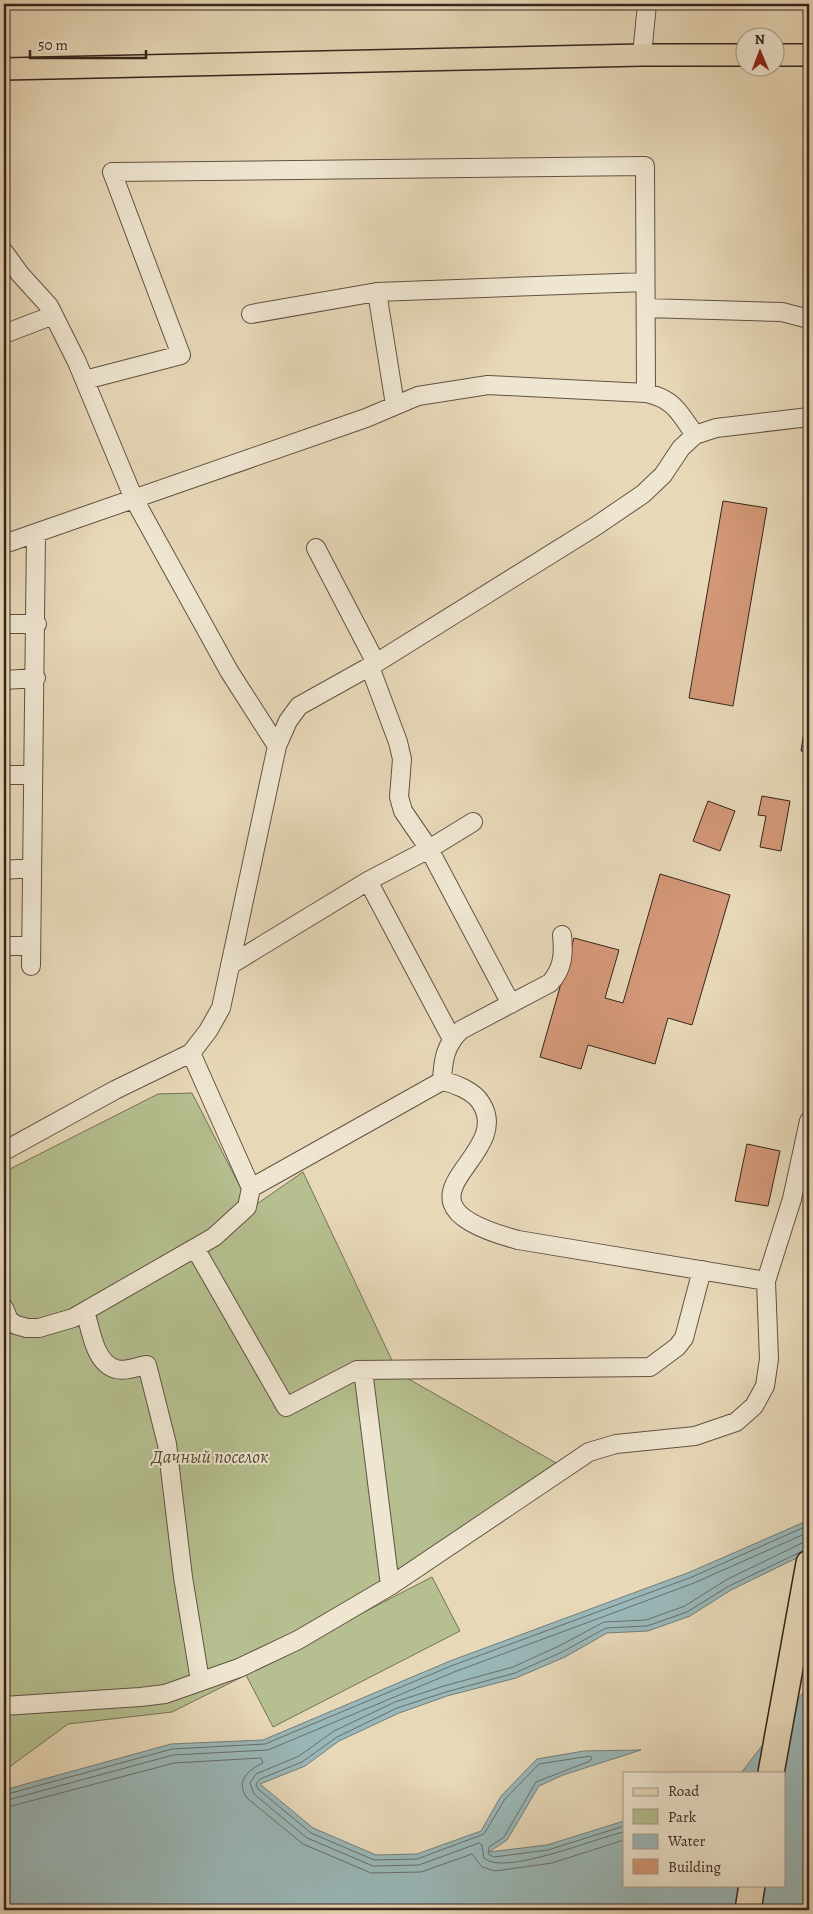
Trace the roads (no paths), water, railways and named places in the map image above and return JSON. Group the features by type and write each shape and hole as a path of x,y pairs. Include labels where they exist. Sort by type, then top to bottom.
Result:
{"highway":[{"path":"772,1772 809,1563"},
{"path":"748,1910 752,1886"}],"main road":[{"path":"4,69 642,55 736,55"},
{"path":"786,55 809,55"}],"street":[{"path":"642,55 647,4"},
{"path":"85,380 181,355 112,172 645,166 646,393"},
{"path":"4,252 20,274 49,306 51,316 85,380 134,498 229,671 277,746"},
{"path":"252,314 377,292 645,282"},
{"path":"377,292 395,405"},
{"path":"646,308 782,312 809,318"},
{"path":"4,334 51,316"},
{"path":"4,544 366,418 418,396 488,386 646,393 663,397 673,406 694,435"},
{"path":"4,1151 115,1090 191,1053 208,1031 221,1008 277,746 288,721 299,706 373,665 596,526 643,494 663,475 681,448 694,435 716,428 809,417"},
{"path":"31,966 36,678 36,533"},
{"path":"316,548 373,665 402,760 400,797 403,811 429,849 511,1004"},
{"path":"4,624 36,624"},
{"path":"4,680 36,678"},
{"path":"4,775 33,775"},
{"path":"230,965 368,881 429,849 473,822"},
{"path":"4,870 32,868"},
{"path":"368,881 452,1039"},
{"path":"442,1081 443,1057 452,1039 461,1030 550,983 559,974 563,957 562,936"},
{"path":"4,946 31,946"},
{"path":"4,1308 9,1320 16,1325 27,1328 39,1328 74,1318 196,1248 239,1217 247,1207 251,1188 191,1053"},
{"path":"251,1188 442,1081 453,1083 480,1100 488,1119 487,1132 452,1189 451,1203 454,1210 462,1216 494,1233 518,1240 766,1280"},
{"path":"4,1706 165,1694 239,1668 298,1640 390,1586 589,1452 616,1444 695,1436 736,1422 754,1406 765,1386 769,1359 766,1280 792,1199 809,1121"},
{"path":"196,1248 286,1407 357,1370 650,1367 677,1347 684,1338 702,1270"},
{"path":"86,1311 98,1354 108,1365 117,1370 147,1365 167,1444 185,1585 200,1681"},
{"path":"364,1370 390,1586"}],"water":[{"path":"809,1520 809,1552 731,1590 690,1616 648,1631 607,1633 565,1657 516,1678 447,1696 399,1713 339,1741 305,1766 260,1784 313,1828 376,1855 417,1854 481,1831 501,1796 537,1759 584,1751 641,1750 563,1775 539,1786 507,1840 489,1852 547,1845 623,1821 623,1886 786,1886 786,1772 742,1772 809,1685 809,1910 4,1910 4,1790 171,1744 263,1740 450,1661 690,1572"}],"park label":[{"name":"Дачный поселок","path":"210,1457"}]}
